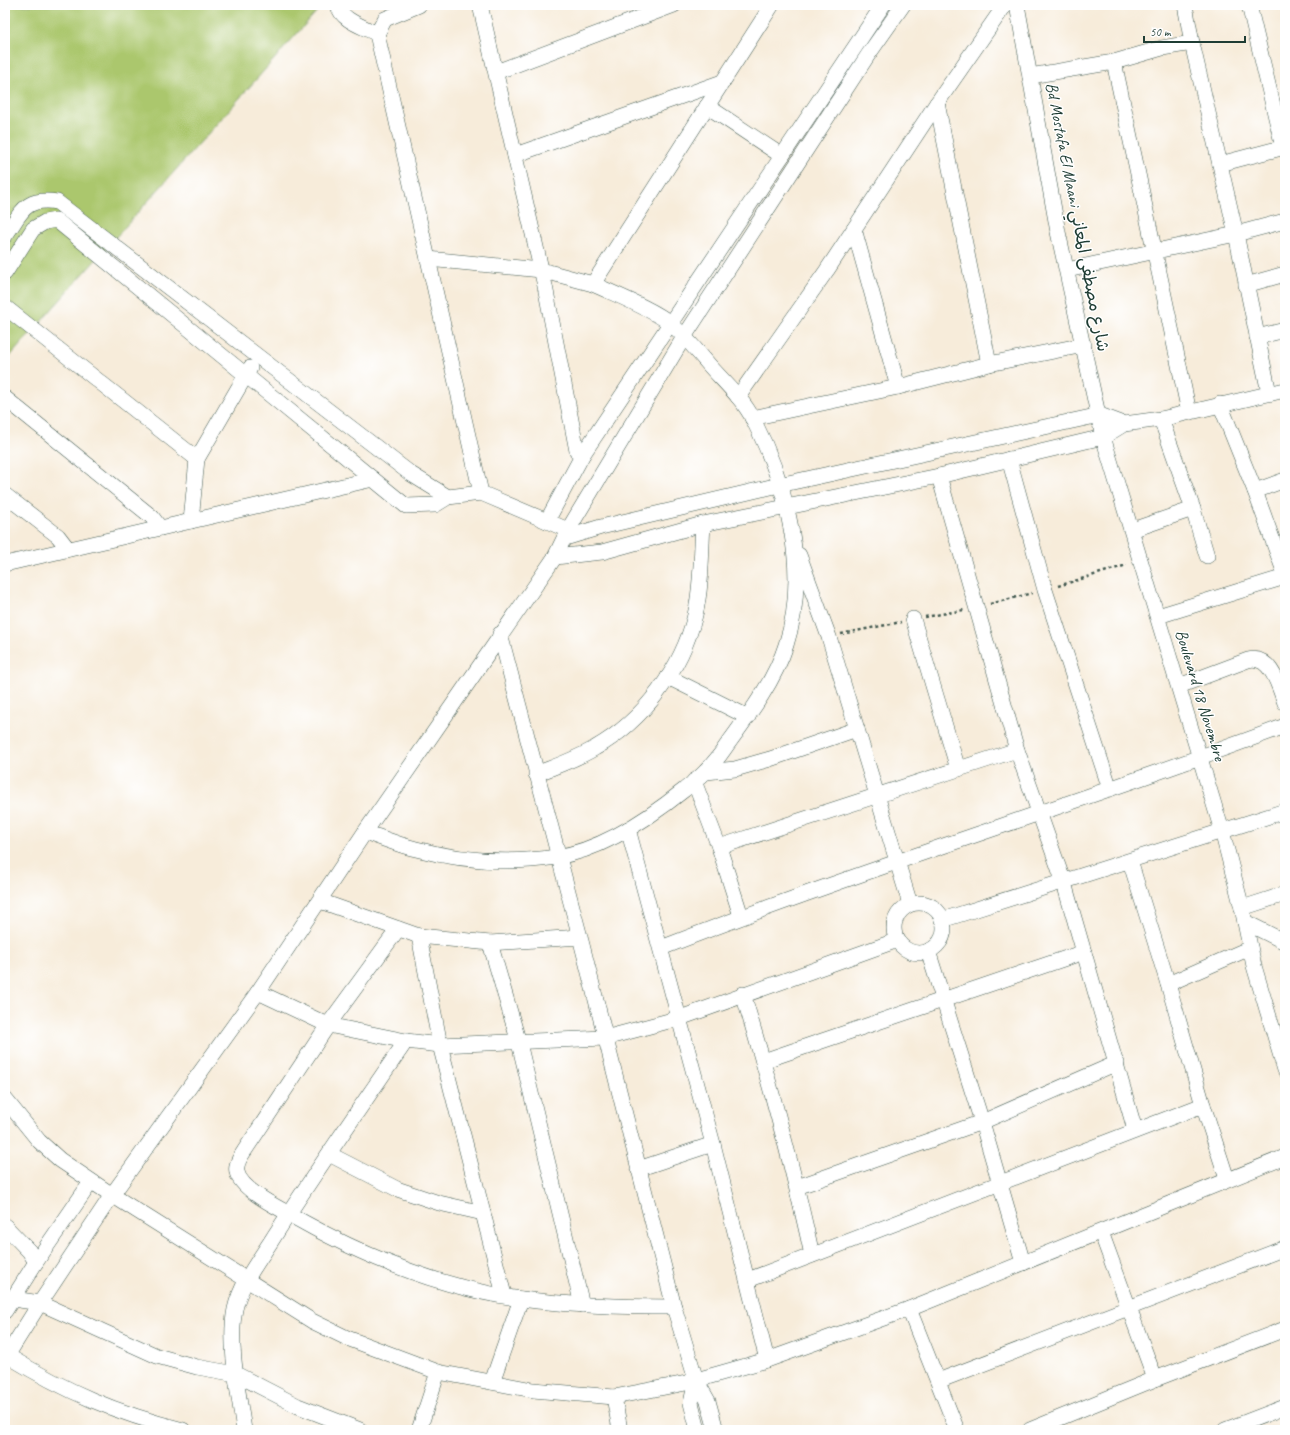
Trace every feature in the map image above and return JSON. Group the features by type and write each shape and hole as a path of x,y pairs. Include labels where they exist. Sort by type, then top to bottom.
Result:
{"street":[{"path":"338,5 339,10 352,22 377,34"},
{"path":"419,5 385,19 377,34 481,493"},
{"path":"480,5 541,270 577,451 584,454"},
{"path":"496,72 674,5"},
{"path":"593,284 772,5"},
{"path":"547,521 584,454 883,5"},
{"path":"183,1430 131,1416 98,1404 65,1389 6,1357 40,1303 112,1196 258,992 500,634 555,557 566,534 684,337 868,55 903,5"},
{"path":"738,397 854,229 937,103 1005,5"},
{"name":"Bd Mostafa El Maani شارع مصطفى المعاني","path":"1017,5 1058,232 1100,415 1103,437"},
{"path":"1185,5 1192,43 1236,234 1269,393"},
{"path":"1220,164 1284,147 1249,5"},
{"path":"1030,76 1114,62 1154,50 1192,43"},
{"path":"1114,62 1190,412"},
{"path":"515,155 722,82"},
{"path":"937,103 988,364"},
{"path":"707,106 782,156"},
{"path":"5,236 28,204 43,200 57,202 411,474 448,497"},
{"path":"49,201 51,221"},
{"path":"5,272 33,229 45,222 56,220 406,506 435,505 448,497 481,493 547,521 566,534 779,485 1100,415 1124,424"},
{"path":"1067,270 1236,234 1285,221"},
{"path":"854,229 898,387"},
{"path":"428,259 541,270 593,284 663,318 684,337 738,397 752,418 779,485 786,506 794,540 829,637 910,904"},
{"path":"1246,285 1285,274"},
{"path":"5,307 197,459"},
{"path":"1257,337 1285,330"},
{"path":"752,418 898,387 988,364 1084,346"},
{"path":"191,521 197,459 258,356"},
{"path":"555,557 602,552 703,524 939,476 1103,437 1124,424 1161,419 1285,390"},
{"path":"5,398 152,517 160,528"},
{"path":"1158,616 1285,575 1256,491 1220,404"},
{"path":"1161,419 1193,509 1207,556"},
{"name":"Boulevard 18 Novembre","path":"1103,437 1222,831 1250,948 1285,1070"},
{"path":"1009,459 1045,590 1110,789"},
{"path":"939,476 1018,750 1064,883 1117,1063 1135,1130"},
{"path":"5,564 373,479"},
{"path":"1256,491 1285,480"},
{"path":"5,495 58,536 68,549"},
{"path":"1132,530 1193,509"},
{"path":"536,774 595,748 624,727 652,701 668,677 689,636 695,614 699,586 703,524"},
{"path":"365,832 416,849 453,856 508,862 558,857 590,847 628,830 660,809 700,777 748,717 758,703 786,647 794,616 796,580 794,540"},
{"path":"913,619 958,769"},
{"path":"500,634 580,937 674,1307 696,1380 708,1401 716,1430"},
{"path":"1179,686 1248,660 1258,659 1263,661 1271,672 1285,703"},
{"path":"668,677 748,717"},
{"path":"661,948 741,916 896,861 1039,814 1200,758 1285,726"},
{"path":"700,777 770,759 857,729"},
{"path":"719,847 1018,750"},
{"path":"700,777 719,847 741,916"},
{"path":"942,920 1064,883 1285,811"},
{"path":"628,830 680,1018 748,1280 767,1360"},
{"path":"1130,861 1227,1179"},
{"path":"1243,915 1285,894"},
{"path":"320,901 419,936 490,943 580,937"},
{"path":"924,903 930,906 936,910 942,920 944,929 942,936 934,947 928,951 922,952 908,950 898,940 894,926 899,913 910,904 924,903"},
{"path":"1243,915 1285,942"},
{"path":"398,929 328,1024 258,1129 237,1166 237,1173 242,1183 266,1202 369,1255 447,1282 521,1299 582,1305 674,1307"},
{"path":"419,936 440,1046 504,1295"},
{"path":"258,992 328,1024 406,1041 440,1046 605,1038 680,1018 743,994 898,940"},
{"path":"490,943 519,1043 582,1305"},
{"path":"1168,984 1250,948"},
{"path":"928,951 982,1122 1023,1263"},
{"path":"763,1061 1084,952"},
{"path":"743,994 763,1061 797,1187 812,1255"},
{"path":"244,1430 236,1374 233,1335 235,1311 239,1297 288,1214 406,1041"},
{"path":"797,1187 982,1122 1117,1063"},
{"path":"5,1099 38,1141 60,1160 112,1196 248,1280 279,1302 312,1321 347,1338 438,1372 533,1390 614,1397 696,1380 767,1360 909,1309 1101,1232 1227,1179 1285,1157"},
{"path":"748,1280 1203,1104"},
{"path":"638,1169 713,1144"},
{"path":"329,1154 397,1189 439,1203 483,1213"},
{"path":"5,1311 9,1300 91,1182"},
{"path":"5,1226 29,1251 36,1262"},
{"path":"1101,1232 1155,1379"},
{"path":"938,1381 1285,1248"},
{"path":"492,1382 521,1299"},
{"path":"9,1300 40,1303 157,1356 197,1367 236,1374 298,1406 360,1430"},
{"path":"909,1309 957,1430"},
{"path":"1030,1430 1062,1424 1155,1379 1285,1330"},
{"path":"419,1430 438,1372"},
{"path":"696,1380 691,1403 698,1430"},
{"path":"614,1397 620,1430"},
{"path":"1225,1430 1285,1407"}],"green space":[{"path":"5,5 317,5 318,10 5,362"}]}
